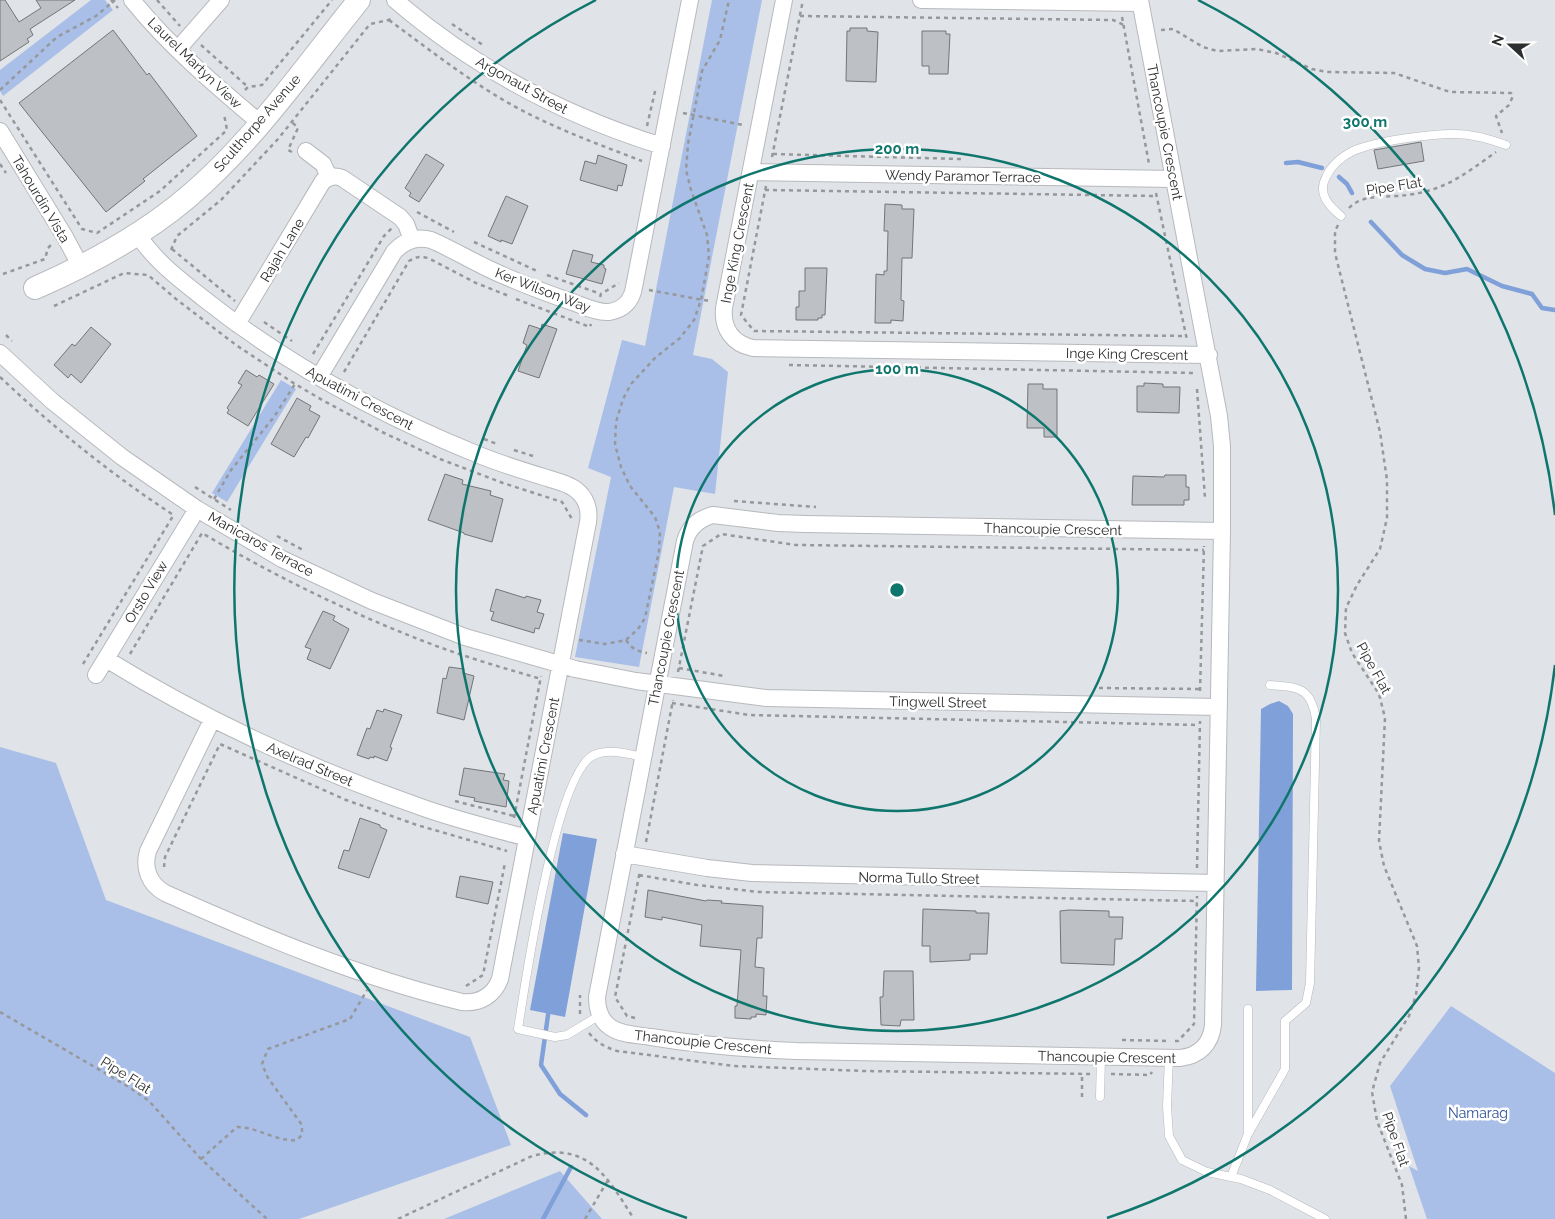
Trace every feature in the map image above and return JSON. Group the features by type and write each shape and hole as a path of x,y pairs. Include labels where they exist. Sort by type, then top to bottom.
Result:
{"street":[{"name":"Laurel Martyn View","path":"132,0 178,49 260,123"},
{"path":"178,49 221,0"},
{"name":"Sculthorpe Avenue","path":"35,288 81,267 138,235 163,217 204,182 260,123 359,0"},
{"name":"Argonaut Street","path":"395,0 424,25 479,64 537,97 598,125 662,146"},
{"name":"Ker Wilson Way","path":"412,240 434,241 487,268 530,286 598,302 608,312 621,308 630,300 634,287 690,0"},
{"name":"Inge King Crescent","path":"784,0 725,304 724,317 729,333 740,343 754,348 1209,356"},
{"path":"921,0 1140,2"},
{"name":"Thancoupie Crescent","path":"1140,2 1209,356 1222,446 1213,531 1219,707 1213,1031 1208,1042 1199,1052 1185,1057 1169,1058 738,1048 680,1042 620,1032 610,1027 600,1015 597,997 624,854 687,536 695,524 707,516 721,515 760,521 805,524 1213,531"},
{"name":"Tahourdin Vista","path":"0,131 65,237 81,267"},
{"path":"302,149 323,164 329,177 342,178 400,217 406,224 412,240 402,244 394,252 319,377"},
{"name":"Wendy Paramor Terrace","path":"751,172 1174,179"},
{"name":"Rajah Lane","path":"237,324 322,184 329,177"},
{"name":"Apuatimi Crescent","path":"138,235 146,248 160,262 237,324 319,377 398,420 480,456 573,488 582,495 588,508 589,517 500,979 493,991 482,1000 471,1003 460,1002 359,972 260,936 162,891 152,881 146,868 148,851 212,720"},
{"name":"Manicaros Terrace","path":"0,353 52,401 122,458 196,508 282,558 372,601 465,637 561,665 636,681 658,683"},
{"name":"Orsto View","path":"96,676 196,508"},
{"name":"Axelrad Street","path":"106,659 212,720 314,767 419,807 527,838"},
{"name":"Tingwell Street","path":"658,683 748,696 802,700 1219,707"},
{"name":"Norma Tullo Street","path":"624,854 707,868 790,875 1216,883"}],"lane":[{"path":"1341,216 1327,204 1323,191 1324,180 1338,161 1352,152 1369,146 1429,135 1474,135 1506,145"},
{"path":"1231,1177 1248,1134 1285,1069 1285,1020 1306,1003 1310,983 1316,719 1311,700 1305,692 1296,687 1270,686"},
{"path":"600,1015 566,1035 555,1037 518,1030 549,857 558,824 581,768 594,755 613,752 643,757"},
{"path":"1248,1009 1248,1134"},
{"path":"1100,1097 1101,1057"},
{"path":"1169,1058 1167,1106 1169,1136 1182,1160 1207,1172 1231,1177 1270,1190 1325,1219"}],"path":[{"path":"0,90 57,37 96,16 115,0"},
{"path":"248,87 262,85 332,0"},
{"path":"566,637 605,644 616,643 626,640 638,629 645,618 660,551 660,532 655,517 630,486 621,467 615,444 616,422 623,399 631,384 655,358 680,338 694,320 701,300 710,256 707,235 686,170 688,144 702,71 720,40 729,0"},
{"path":"803,0 742,314 754,331 1186,336"},
{"path":"1119,2 1153,179 1195,378"},
{"path":"800,16 1113,20 1124,25"},
{"path":"293,341 246,310 172,249 177,236 221,200 292,122 370,24 389,20"},
{"path":"451,22 490,50"},
{"path":"1126,37 1173,29 1211,50 1226,52 1266,51 1276,53 1312,69 1327,72 1394,73 1450,92 1511,93 1513,96 1509,105 1496,116 1506,145"},
{"path":"0,101 82,229 97,233 160,191 227,130 224,114"},
{"path":"669,110 760,128"},
{"path":"292,122 298,128 288,150 292,152 302,149"},
{"name":"Pipe Flat","path":"1406,1219 1402,1184 1377,1120 1372,1092 1380,1063 1409,1016 1416,995 1419,968 1417,946 1384,866 1379,841 1386,718 1379,694 1352,654 1345,633 1346,608 1357,585 1380,549 1386,518 1387,480 1380,432 1335,253 1335,231 1341,216 1352,205 1376,196 1406,195 1434,190 1449,184 1506,145"},
{"path":"0,164 10,180"},
{"path":"765,190 1157,196"},
{"path":"411,208 460,236"},
{"path":"3,274 45,259 48,248 51,245 46,236"},
{"path":"468,240 598,302"},
{"path":"350,375 344,372 409,262 415,257 428,258 476,282 590,327 598,302 619,283 743,308"},
{"path":"54,306 124,273 148,275"},
{"path":"6,335 18,347"},
{"path":"308,351 328,362"},
{"path":"786,365 850,368 1194,373"},
{"path":"1092,688 1200,689 1204,550 1213,531 1206,504 1196,383"},
{"path":"214,499 231,470 274,417 295,384"},
{"path":"478,436 504,447"},
{"path":"513,450 538,458"},
{"path":"554,500 559,482"},
{"path":"189,483 236,513"},
{"path":"83,664 173,515"},
{"path":"130,654 202,533 287,581 358,614 441,648 540,679"},
{"path":"272,534 309,554"},
{"path":"644,1020 627,1016 615,998 703,546 721,534 796,545 1204,550"},
{"path":"679,668 724,676"},
{"path":"672,703 749,715 1200,725 1194,1024 1178,1041"},
{"path":"165,871 163,862 165,857 220,744 346,800 451,836 507,851 514,816 452,800"},
{"path":"458,984 466,986 483,975 506,861"},
{"path":"639,875 697,885 759,892 1196,901"},
{"path":"201,1159 237,1127 245,1127 287,1141 297,1140 302,1135 302,1125 268,1078 262,1064 268,1049 350,1019 370,984"},
{"path":"581,991 580,1018 594,1040 604,1046 616,1051 734,1066 864,1071 1150,1075 1152,1073 1152,1040"},
{"name":"Pipe Flat","path":"0,1012 129,1087 149,1101 201,1159 267,1219"},
{"path":"1082,1074 1082,1096"},
{"path":"398,1219 532,1156 547,1152 567,1152 590,1162 608,1180 634,1219"},
{"path":"586,1219 608,1180"}],"green space":[{"path":"91,0 105,0 113,10 3,96 0,91 0,70"},
{"path":"712,0 762,0 693,355 712,359 728,372 715,494 674,487 639,667 575,657 611,477 588,468 622,340 645,346"},
{"path":"281,380 296,389 227,502 212,493"},
{"path":"0,747 56,763 106,900 470,1037 511,1145 299,1219 0,1219"},
{"name":"Namarag","path":"1451,1006 1555,1073 1555,1219 1427,1219 1409,1166 1418,1171 1390,1086"},
{"path":"560,1171 602,1219 444,1219"}],"shaded area":[{"path":"1279,701 1288,706 1293,714 1292,990 1256,991 1261,709"},
{"path":"563,833 597,839 565,1017 530,1010"}],"building":[{"path":"0,0 5,0 19,22 41,8 36,0 75,0 30,29 33,35 27,39 29,42 0,61"},
{"path":"850,28 867,28 867,31 878,32 876,82 846,81 847,31 850,31"},
{"path":"113,30 147,75 149,73 197,136 143,179 145,181 106,212 19,103"},
{"path":"922,31 946,31 946,34 950,34 948,74 929,74 929,66 922,66"},
{"path":"1421,142 1424,161 1378,169 1374,150"},
{"path":"426,154 444,165 419,202 409,196 411,193 405,188"},
{"path":"598,155 627,165 622,186 618,185 617,191 580,180 585,161 596,164"},
{"path":"506,196 528,206 512,244 501,240 501,242 488,236"},
{"path":"885,204 902,205 902,209 914,209 912,258 902,258 901,300 904,301 903,321 891,320 891,323 875,323 876,274 884,275 884,271 887,271 888,231 884,231"},
{"path":"573,250 593,255 591,262 604,265 606,269 602,284 566,274"},
{"path":"805,268 827,268 825,315 822,315 822,318 818,318 818,320 796,320 796,307 799,307 799,291 805,291"},
{"path":"542,324 557,329 539,378 518,371 527,345 523,343 529,325 541,329"},
{"path":"91,327 111,344 81,383 71,374 68,378 54,365 72,344 75,346"},
{"path":"246,370 274,384 248,426 227,413 229,410 227,408 242,385 238,383"},
{"path":"1144,383 1163,384 1163,387 1180,387 1179,413 1137,412 1137,386 1144,386"},
{"path":"1028,384 1043,384 1043,389 1057,389 1057,437 1044,437 1044,428 1027,428"},
{"path":"297,398 311,406 309,410 320,416 308,438 306,437 294,457 271,444"},
{"path":"445,474 463,480 462,484 491,491 490,495 503,499 492,542 464,534 428,520"},
{"path":"1165,475 1186,475 1186,487 1189,487 1189,500 1184,500 1184,505 1132,505 1133,476 1164,477"},
{"path":"496,589 525,598 526,596 541,600 537,612 544,614 539,629 535,628 534,633 491,620 494,612 490,611"},
{"path":"323,611 335,616 333,620 349,629 330,669 307,659 311,649 305,647"},
{"path":"449,667 464,669 463,673 474,676 464,720 437,713 443,678 446,679"},
{"path":"384,709 402,715 387,761 374,756 374,758 370,757 369,759 357,755 367,728 370,729 377,710 383,712"},
{"path":"464,768 505,774 503,780 509,781 506,807 474,801 475,798 459,795"},
{"path":"360,818 380,825 380,827 387,830 369,878 338,868 344,850 349,851"},
{"path":"460,876 493,882 488,904 456,897"},
{"path":"648,890 706,901 763,906 762,938 757,938 755,967 764,968 763,996 767,996 766,1015 756,1014 756,1017 751,1017 751,1019 735,1018 741,950 700,946 702,925 662,917 662,920 645,917"},
{"path":"923,909 989,913 987,954 970,954 970,960 930,962 930,946 922,946"},
{"path":"1060,911 1109,911 1109,917 1123,917 1122,939 1115,939 1114,965 1061,963"},
{"path":"884,971 913,971 914,1020 901,1020 900,1026 881,1025 880,997 883,997"}],"waterway":[{"path":"1286,163 1298,162 1322,168"},
{"path":"1339,177 1347,184 1352,193"},
{"path":"1371,222 1402,255 1425,269 1445,273 1467,269 1502,286 1532,294 1542,308 1555,310"},
{"path":"549,1008 541,1065 560,1094 586,1115"},
{"path":"543,1219 571,1167"}]}
